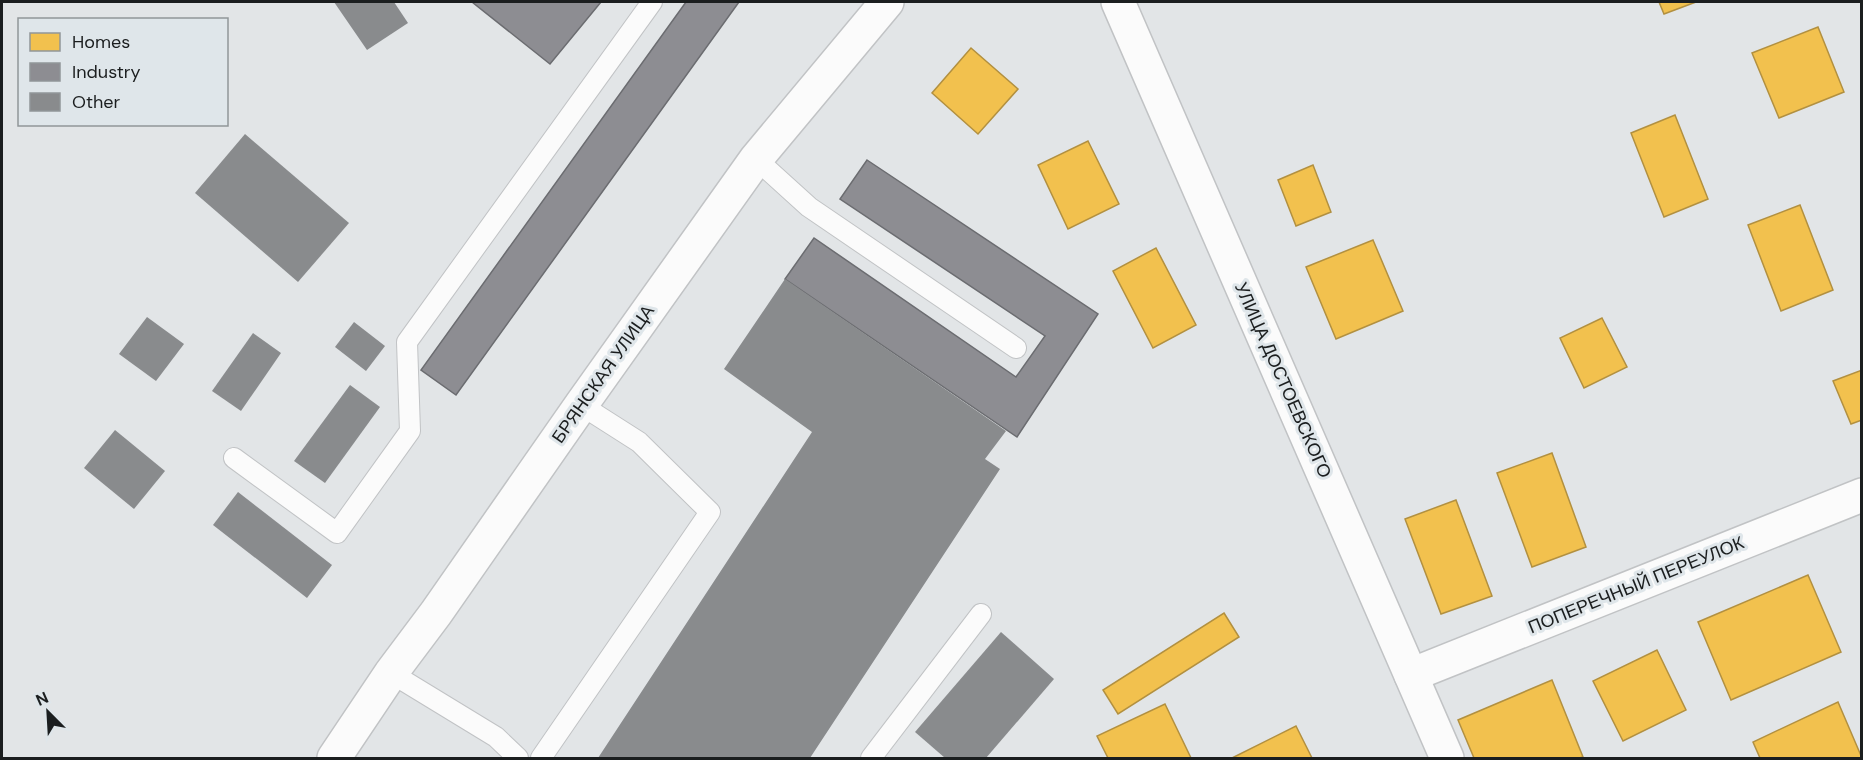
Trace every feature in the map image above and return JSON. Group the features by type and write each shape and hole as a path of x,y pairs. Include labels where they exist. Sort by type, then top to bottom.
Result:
{"main road":[{"name":"УЛИЦА ДОСТОЕВСКОГО","path":"1118,2 1447,759"},
{"name":"БРЯНСКАЯ УЛИЦА","path":"334,759 391,673 436,613 756,159 880,4"},
{"name":"ПОПЕРЕЧНЫЙ ПЕРЕУЛОК","path":"1411,675 1862,495"}],"lane":[{"path":"234,458 337,533 410,431 407,342 652,2"},
{"path":"756,159 809,207 1016,348"},
{"path":"542,759 710,513 639,442 581,405"},
{"path":"871,759 981,614"},
{"path":"391,673 496,737 518,759"}],"building: Homes":[{"path":"1659,2 1696,2 1664,14"},
{"path":"1818,27 1844,92 1779,118 1752,53"},
{"path":"971,48 1018,89 978,134 932,93"},
{"path":"1675,115 1708,199 1664,217 1631,133"},
{"path":"1088,141 1119,204 1068,229 1038,165"},
{"path":"1313,165 1331,212 1296,226 1278,180"},
{"path":"1800,205 1833,290 1781,311 1748,225"},
{"path":"1373,240 1403,311 1336,339 1306,267"},
{"path":"1156,248 1196,325 1153,348 1113,271"},
{"path":"1602,318 1627,367 1584,388 1560,338"},
{"path":"1862,370 1862,420 1851,424 1833,381"},
{"path":"1552,453 1586,547 1532,567 1497,473"},
{"path":"1456,500 1492,596 1441,614 1405,519"},
{"path":"1808,575 1841,652 1731,700 1698,622"},
{"path":"1224,613 1239,637 1118,714 1103,690"},
{"path":"1657,650 1686,710 1623,741 1593,681"},
{"path":"1552,680 1583,757 1474,758 1458,720"},
{"path":"1838,702 1862,758 1760,758 1753,742"},
{"path":"1165,704 1191,758 1108,758 1097,736"},
{"path":"1296,726 1312,758 1232,758"}],"building: Industry":[{"path":"472,2 601,2 550,64"},
{"path":"686,2 739,2 456,395 421,370"},
{"path":"867,160 1098,314 1017,437 785,279 814,238 1016,377 1045,336 840,199"}],"building: Other":[{"path":"334,2 394,2 408,23 367,50"},
{"path":"245,134 349,223 298,282 195,193"},
{"path":"785,279 1006,431 985,459 1000,469 810,758 598,758 812,432 724,369"},
{"path":"147,317 184,344 156,381 119,354"},
{"path":"354,322 385,346 366,371 335,347"},
{"path":"253,333 281,353 241,411 212,391"},
{"path":"350,385 380,407 325,483 294,461"},
{"path":"115,430 165,471 134,509 84,468"},
{"path":"238,492 332,565 307,598 213,525"},
{"path":"1001,632 1054,679 986,758 945,758 915,732"}]}
